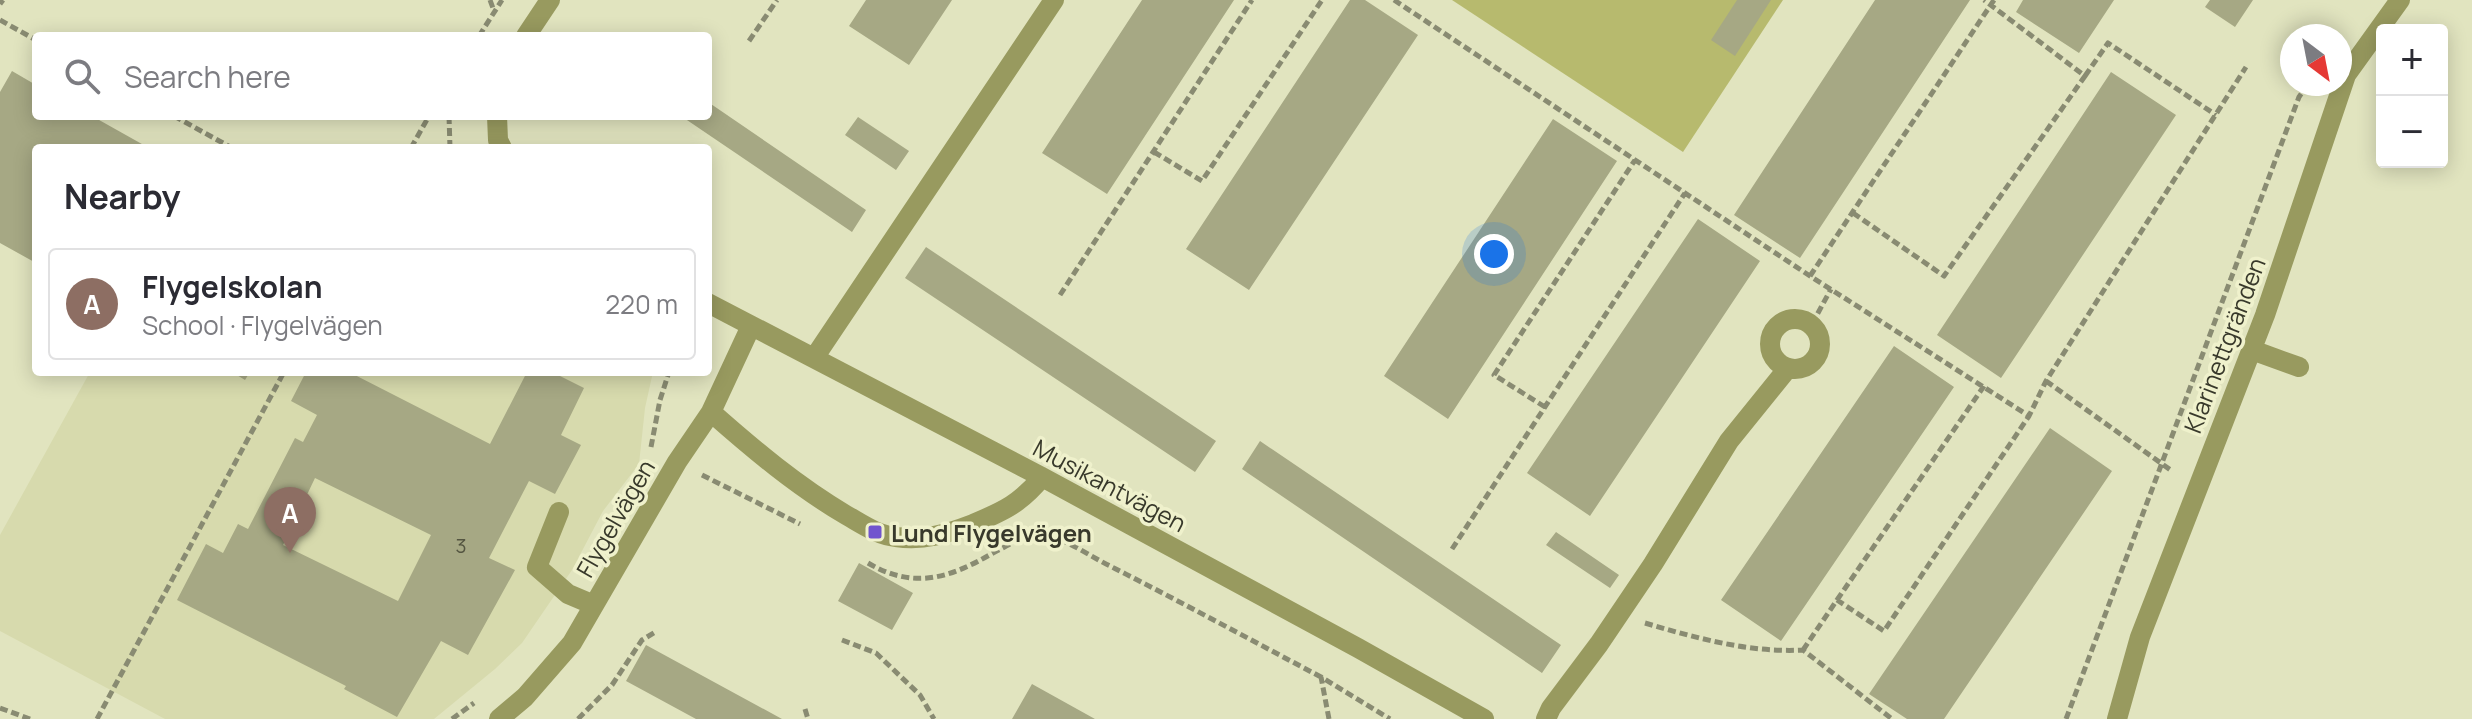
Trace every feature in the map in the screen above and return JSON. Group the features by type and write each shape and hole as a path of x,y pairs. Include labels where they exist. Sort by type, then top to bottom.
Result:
{"street":[{"path":"529,32 550,0"},
{"path":"814,358 1054,0"},
{"name":"Klarinettgränden","path":"2117,719 2140,637 2252,350 2346,75 2400,0"},
{"path":"497,120 500,144"},
{"name":"Musikantvägen","path":"712,305 1042,477 1484,719"},
{"path":"1805,320 1812,324 1820,339 1818,356 1805,367 1788,368 1781,364 1772,351 1772,335 1781,322 1805,320"},
{"name":"Flygelvägen","path":"499,719 525,697 572,643 677,462 711,412 751,326"},
{"path":"2252,350 2299,367"},
{"path":"1546,719 1653,564 1729,441 1788,368"},
{"path":"711,412 772,466 875,532 892,537 931,538 988,517 1025,498 1042,477"},
{"path":"559,512 537,567 568,594 594,605"}],"path":[{"path":"490,0 494,12"},
{"path":"482,32 502,0"},
{"path":"749,41 777,0"},
{"path":"1060,295 1252,0"},
{"path":"1154,152 1202,181 1322,0"},
{"path":"1394,0 1810,276 2029,416"},
{"path":"1984,0 1992,2 2085,76"},
{"path":"1810,276 1992,2"},
{"path":"0,20 32,38"},
{"path":"1853,213 1944,276 2108,43 2216,115"},
{"path":"1837,600 1884,631 2029,416 2046,381 2246,67"},
{"path":"2066,719 2300,96"},
{"path":"181,120 225,144"},
{"path":"413,144 427,120"},
{"path":"449,120 450,144"},
{"path":"1545,407 1494,375 1635,160"},
{"path":"1452,549 1685,193"},
{"path":"1812,324 1831,289"},
{"path":"97,719 282,376"},
{"path":"2046,381 2197,489"},
{"path":"1803,650 1984,386"},
{"path":"1618,615 1683,634 1737,645 1775,651 1803,650 1892,719"},
{"path":"578,719 612,685 642,640 657,631"},
{"path":"842,640 876,653 920,695 934,719"},
{"path":"1329,719 1321,677 1390,719"},
{"path":"0,708 30,719"},
{"path":"805,709 808,719"}],"shaded area":[{"path":"88,376 652,376 639,464 603,511 572,570 522,643 434,719 165,719 0,631 0,535"}],"green space":[{"path":"1452,0 1783,0 1683,152"}],"building":[{"path":"866,0 952,0 909,65 849,26"},
{"path":"1142,0 1234,0 1107,194 1042,153"},
{"path":"1350,0 1365,0 1418,35 1249,290 1186,249"},
{"path":"1737,0 1771,0 1735,56 1711,40"},
{"path":"1875,0 1970,0 1800,258 1734,215"},
{"path":"2023,0 2114,0 2079,53 2016,12"},
{"path":"2210,0 2253,0 2235,27 2205,7"},
{"path":"12,71 32,83 32,120 99,120 142,144 32,144 32,261 0,243 0,92"},
{"path":"2111,72 2176,115 2001,378 1937,335"},
{"path":"712,105 866,210 852,232 687,120 712,120"},
{"path":"858,117 909,151 896,170 845,135"},
{"path":"1553,119 1617,161 1448,419 1384,376"},
{"path":"1698,219 1760,261 1590,516 1527,473"},
{"path":"926,247 1216,441 1195,472 905,278"},
{"path":"1894,346 1954,387 1781,641 1721,600"},
{"path":"304,376 357,376 490,444 525,376 560,376 584,388 561,435 581,445 555,494 529,481 489,558 515,570 468,655 441,641 397,717 344,689 346,686 177,600 206,544 223,553 238,524 248,529 295,438 303,442 317,415 291,401","holes":["315,478 431,535 398,601 283,545"]},
{"path":"2050,428 2112,471 1944,719 1907,719 1869,694"},
{"path":"1260,441 1561,645 1542,673 1242,469"},
{"path":"1556,532 1619,575 1610,588 1546,545"},
{"path":"859,563 913,593 892,630 838,601"},
{"path":"646,645 782,719 696,719 626,681"},
{"path":"1032,684 1095,719 1012,719"}],"place":[{"name":"Lund Flygelvägen","path":"875,532"},
{"name":"Flygelskolan","path":"290,553"}]}
